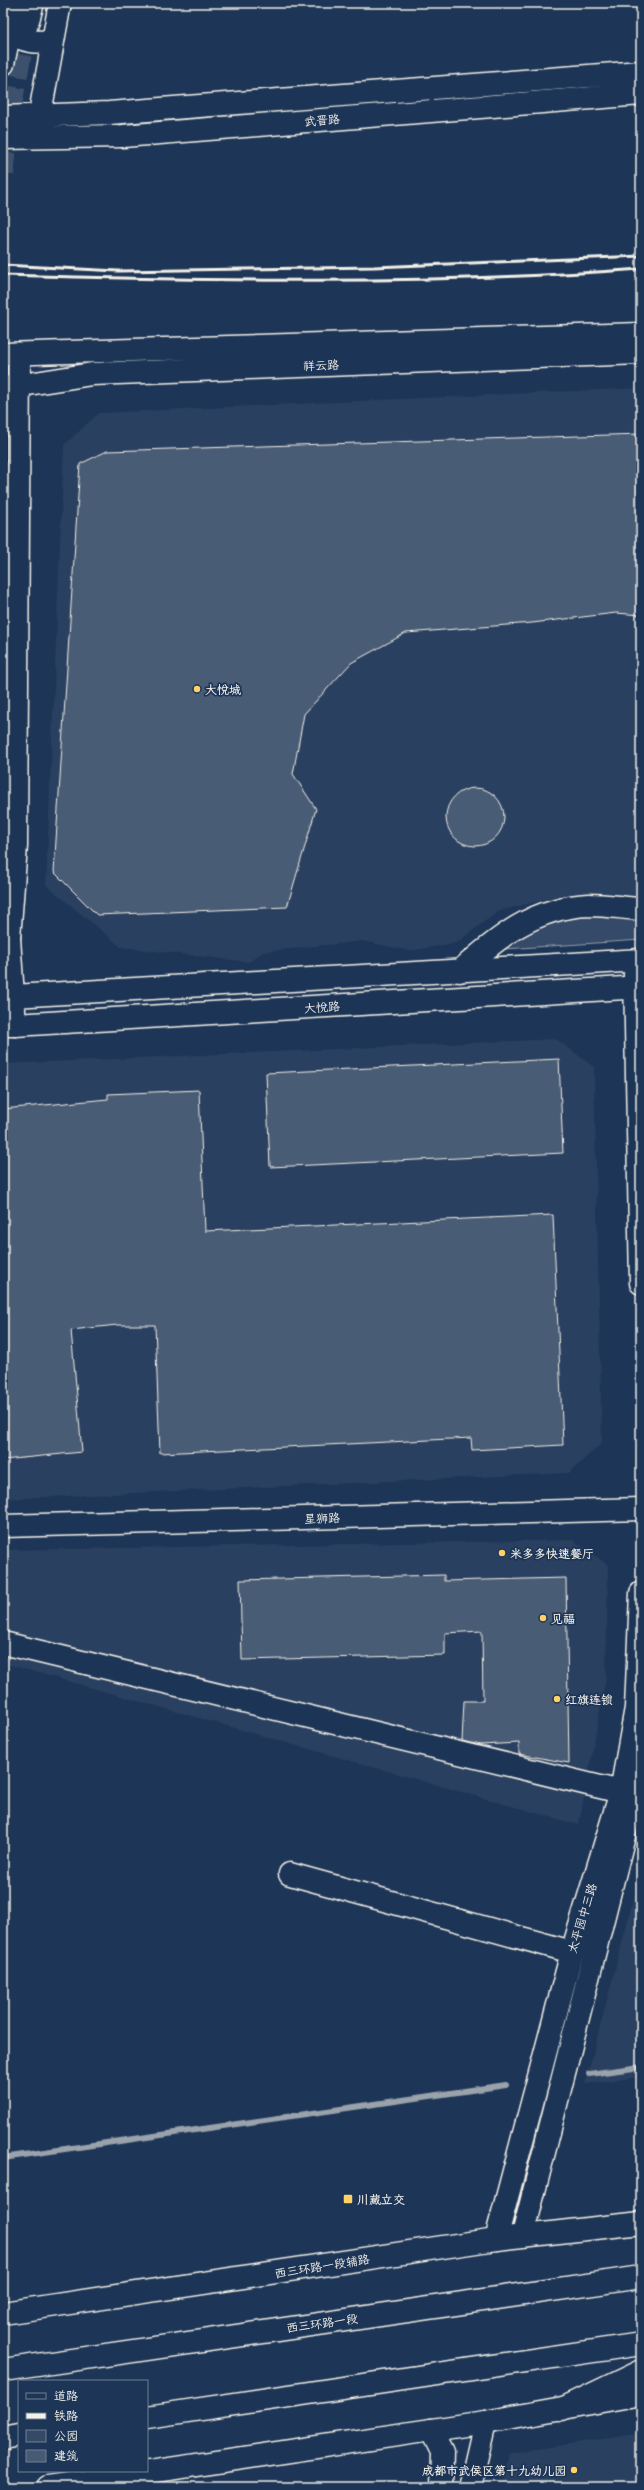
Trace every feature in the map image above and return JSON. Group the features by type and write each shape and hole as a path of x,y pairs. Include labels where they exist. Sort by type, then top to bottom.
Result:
{"main road":[{"path":"16,3 18,38 36,44 53,41"},
{"path":"3,64 18,29 33,3"},
{"path":"36,138 60,3"},
{"name":"武晋路","path":"3,117 109,113 641,72"},
{"name":"武晋路","path":"3,138 123,136 641,94"},
{"name":"祥云路","path":"11,354 641,334"},
{"name":"祥云路","path":"11,387 92,374 641,353"},
{"path":"9,1025 9,938 16,846 11,354"},
{"path":"460,971 495,939 538,915 588,905 641,909"},
{"path":"3,912 9,938"},
{"path":"8,997 638,960 641,1283"},
{"name":"大悦路","path":"9,1025 639,987"},
{"name":"星狮路","path":"3,1526 641,1509"},
{"name":"太平园中三路","path":"496,2239 572,1952 621,1792 636,1708 641,1593"},
{"path":"3,1643 621,1792"},
{"name":"太平园中三路","path":"524,2235 641,1768"},
{"path":"290,1874 572,1952"},
{"name":"西三环路一段辅路","path":"3,2313 524,2235 641,2223"},
{"name":"西三环路一段","path":"3,2370 641,2277"},
{"path":"148,2417 641,2344"},
{"path":"562,2409 641,2370"},
{"path":"48,2487 485,2422 641,2394"},
{"path":"470,2487 485,2422"},
{"path":"431,2430 442,2452 441,2487"},
{"path":"3,2438 18,2436"}],"shaded area":[{"path":"641,388 641,898 568,894 499,911 456,943 410,951 363,941 263,952 249,962 121,947 46,885 64,445 99,413"},
{"path":"556,1039 594,1067 602,1443 569,1473 3,1499 3,1064"},
{"path":"573,1540 608,1565 606,1677 579,1825 3,1663 3,1550"},
{"path":"641,1870 641,2077 585,2084"},
{"name":"成都市武侯区第十九幼儿园","path":"641,2433 641,2487 503,2487 510,2453"}],"green space":[{"path":"624,915 641,919 641,940 505,949 533,931 561,921 591,916"}],"building":[{"name":"大悦城","path":"641,434 641,615 616,613 532,623 406,633 351,663 304,714 293,774 316,809 287,907 97,915 54,872 80,464 107,451"},
{"path":"469,788 481,788 496,796 504,811 504,823 496,838 481,846 469,846 454,838 446,823 446,811 454,796"},
{"path":"559,1059 563,1153 270,1167 266,1073"},
{"path":"199,1090 205,1231 553,1215 563,1445 472,1450 471,1438 160,1453 155,1325 117,1325 71,1330 82,1452 3,1460 3,1109 108,1099 108,1094"},
{"path":"444,1575 444,1581 566,1578 569,1763 519,1754 519,1743 481,1745 462,1741 464,1701 483,1701 482,1631 445,1633 445,1655 242,1660 240,1580"}],"waterway":[{"path":"589,2074 641,2067"},
{"path":"3,2158 506,2085"}],"tunnel":[{"path":"3,174 10,110 26,27"}],"railway":[{"path":"3,265 118,271 374,267 641,256"},
{"path":"3,275 162,279 402,280 482,278 641,269"}],"place":[{"name":"大悦城","path":"197,689"},
{"name":"米多多快速餐厅","path":"502,1553"},
{"name":"见福","path":"543,1618"},
{"name":"红旗连锁","path":"557,1699"},
{"name":"川藏立交","path":"348,2199"},
{"name":"成都市武侯区第十九幼儿园","path":"574,2470"}]}
